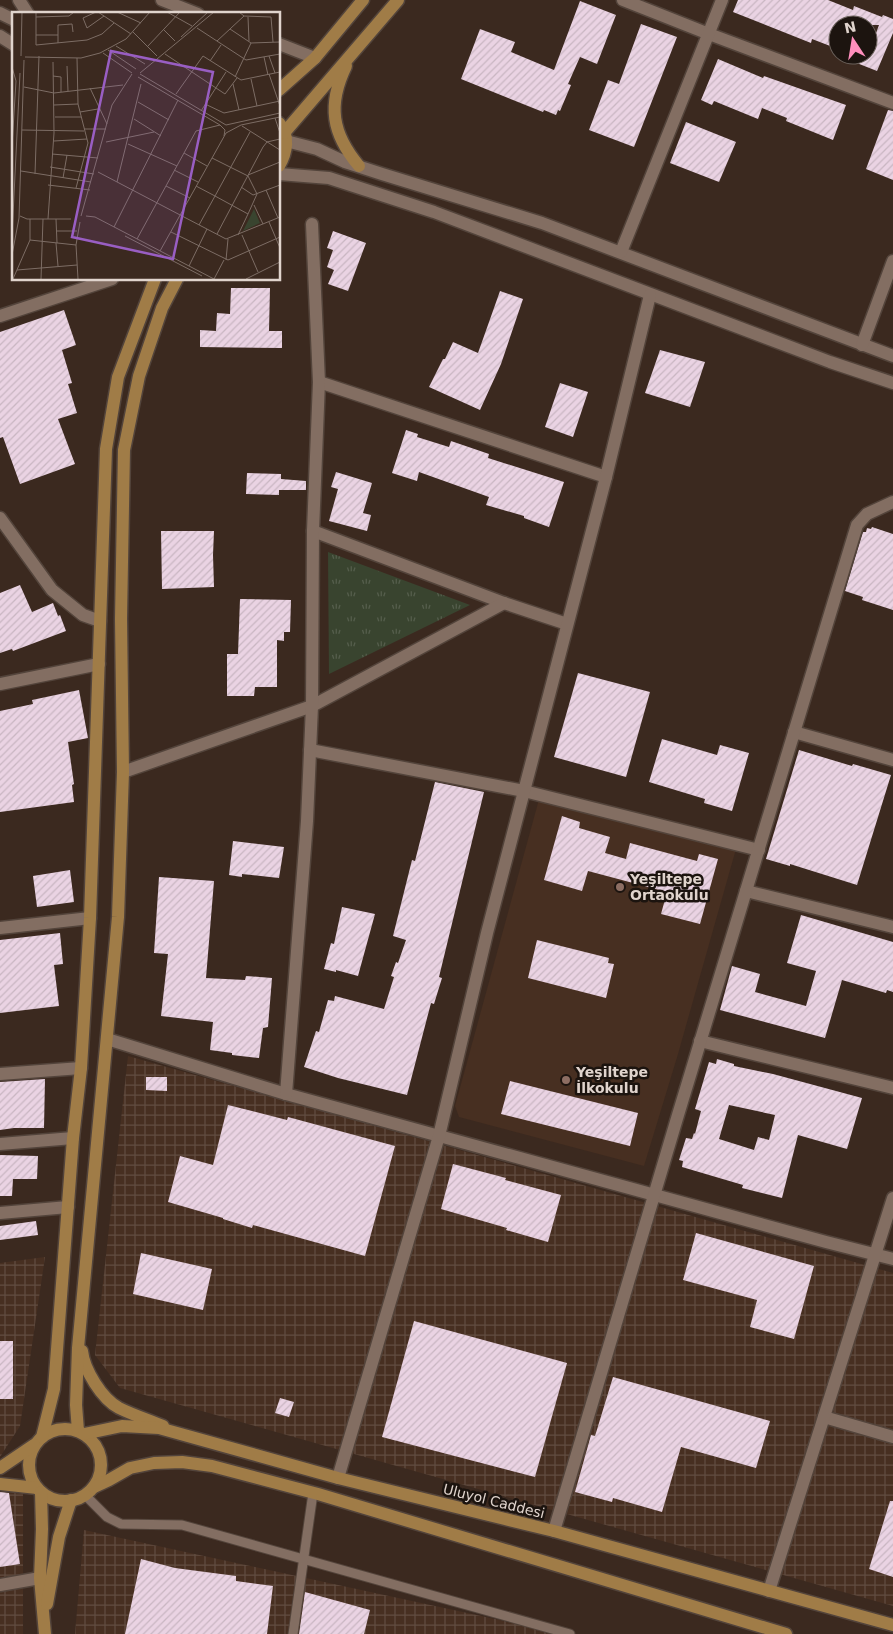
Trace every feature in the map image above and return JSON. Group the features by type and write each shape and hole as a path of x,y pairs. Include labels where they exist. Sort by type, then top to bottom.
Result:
{"main road":[{"path":"280,89 315,58 363,0"},
{"path":"280,164 286,147 283,132 398,0"},
{"path":"352,52 337,91 334,114 339,134 347,152 359,166"},
{"path":"45,1628 40,1578 39,1490 29,1472 29,1460 32,1448 39,1440 54,1389 73,1138 81,1068 90,918 106,449 118,377 155,280"},
{"path":"81,1432 76,1405 80,1333 118,917 123,772 121,619 124,450 139,376 162,308 176,280"},
{"path":"80,1333 82,1355 97,1388 118,1407 181,1435"},
{"name":"Uluyol Caddesi","path":"81,1432 122,1426 159,1428 338,1478 554,1532 893,1625"},
{"path":"0,1468 49,1432 61,1428 81,1432 93,1442 99,1452 101,1464 100,1476 89,1491"},
{"path":"0,1484 39,1490 55,1499 70,1500 130,1468 154,1463 182,1462 212,1466 313,1493 757,1630 786,1634"},
{"path":"45,1628 59,1537 70,1500"}],"street":[{"path":"19,0 27,12"},
{"path":"162,0 193,12"},
{"path":"624,0 893,103"},
{"path":"620,252 722,0"},
{"path":"0,13 12,19"},
{"path":"0,36 12,44"},
{"path":"280,44 315,58"},
{"path":"283,132 359,166 542,223 893,356"},
{"path":"280,174 329,178 410,203 650,295 830,362 893,383"},
{"path":"286,1094 307,821 312,706 313,531 319,382 312,224"},
{"path":"862,345 890,277 893,261"},
{"path":"0,316 109,280"},
{"path":"338,1478 440,1136 487,933 606,477 650,295"},
{"path":"319,382 606,477"},
{"path":"554,1532 700,1041 857,525 867,514 893,502"},
{"path":"0,518 52,590 83,615 100,621"},
{"path":"313,531 504,603 567,624"},
{"path":"123,772 312,706 504,603"},
{"path":"0,684 99,664"},
{"path":"794,732 893,760"},
{"path":"310,750 524,791 758,850"},
{"path":"746,891 893,927"},
{"path":"0,928 90,918"},
{"path":"106,1039 286,1094 893,1259"},
{"path":"700,1041 893,1088"},
{"path":"0,1074 81,1068"},
{"path":"0,1144 73,1138"},
{"path":"769,1591 893,1198"},
{"path":"0,1214 68,1207"},
{"path":"824,1417 893,1437"},
{"path":"0,1585 40,1578"}],"lane":[{"path":"89,1491 107,1517 121,1524 182,1525 570,1634"},
{"path":"293,1634 313,1493"}],"shaded area":[{"name":"Yeşiltepe Ortaokulu","path":"541,792 736,849 644,1166 459,1117 455,1106"},
{"path":"128,1056 893,1273 893,1606 120,1388 95,1355"},
{"path":"45,1257 20,1426 0,1457 0,1263"},
{"path":"23,1490 23,1634 0,1634 0,1495"},
{"path":"84,1530 564,1634 75,1634"}],"green space":[{"path":"328,552 470,605 329,674"}],"building":[{"path":"738,0 828,0 853,10 854,6 877,15 828,15 828,45 812,39 811,43 733,12"},
{"path":"580,1 616,15 597,64 580,57 568,84 571,85 560,111 558,110 556,115 544,110 543,112 461,79 480,29 515,42 511,52 554,70"},
{"path":"878,15 882,17 883,15 893,19 893,33 877,71 862,65 878,65"},
{"path":"641,24 677,37 634,147 589,130 608,80 619,84"},
{"path":"718,59 763,78 764,76 846,105 833,140 786,121 787,118 762,108 758,119 714,101 712,105 701,100"},
{"path":"888,110 893,111 893,180 866,169"},
{"path":"686,122 736,142 719,182 670,163"},
{"path":"333,231 366,243 348,291 328,284 334,270 327,267 333,250 327,248"},
{"path":"231,288 270,288 269,331 282,331 282,348 200,347 200,330 216,331 217,313 230,314"},
{"path":"500,291 523,299 501,364 480,410 429,387 453,342 478,353"},
{"path":"64,310 76,345 62,350 72,383 68,384 77,413 58,419 75,464 20,484 3,437 0,438 0,332"},
{"path":"660,350 705,362 690,407 645,393"},
{"path":"560,383 588,392 573,437 545,427"},
{"path":"406,430 418,434 417,437 449,447 451,441 489,454 488,458 564,482 549,527 524,518 524,516 486,505 489,497 419,472 417,481 392,473"},
{"path":"336,472 372,483 363,513 371,515 367,531 329,521 338,489 331,487"},
{"path":"247,473 281,474 281,479 306,481 306,490 279,490 279,495 246,494"},
{"path":"872,527 893,534 893,610 862,600 863,597 845,591 863,532 866,532 867,528 871,529"},
{"path":"161,531 214,531 214,587 162,589"},
{"path":"20,585 32,612 53,603 66,631 13,651 12,649 0,653 0,593"},
{"path":"240,599 291,600 290,632 284,632 284,641 277,640 277,687 255,687 254,696 227,696 227,654 238,654"},
{"path":"578,673 650,692 626,777 554,757"},
{"path":"79,690 88,738 68,742 74,784 72,785 74,802 0,812 0,711 33,704 32,700"},
{"path":"662,739 717,755 720,745 749,753 732,811 704,803 705,799 649,782"},
{"path":"799,750 852,766 853,764 891,775 857,885 790,864 790,866 766,859"},
{"path":"435,782 484,792 439,977 442,978 434,1004 431,1003 407,1095 338,1078 304,1067 316,1031 319,1032 328,1000 334,1001 335,996 384,1009 394,977 391,976 406,940 393,936 412,860 415,861"},
{"path":"562,816 580,822 579,828 610,837 605,853 626,859 630,843 697,861 699,854 718,859 700,924 661,914 667,892 588,871 582,891 544,880"},
{"path":"233,841 284,847 279,878 242,874 242,877 229,875"},
{"path":"70,870 74,902 37,907 33,876"},
{"path":"159,877 214,881 206,978 245,980 246,976 272,978 268,1027 263,1028 259,1058 210,1050 213,1022 161,1016 168,954 154,953"},
{"path":"342,907 375,914 358,976 324,969 331,943 334,944"},
{"path":"801,915 893,942 893,992 887,990 886,993 842,980 825,1038 720,1010 732,966 760,974 755,992 806,1006 816,971 787,963"},
{"path":"60,933 63,964 54,965 59,1006 0,1013 0,940"},
{"path":"537,940 609,958 608,963 614,964 606,998 528,978"},
{"path":"717,1059 734,1064 734,1066 773,1074 862,1098 847,1149 798,1135 782,1198 742,1188 743,1185 682,1167 683,1161 679,1160 686,1138 692,1139 695,1134 701,1111 695,1109 709,1062 716,1064","holes":["729,1105 775,1115 769,1140 758,1137 754,1150 719,1139"]},
{"path":"146,1077 167,1077 167,1091 146,1090"},
{"path":"45,1079 44,1128 0,1130 0,1082"},
{"path":"510,1081 638,1113 630,1146 501,1114"},
{"path":"228,1105 287,1120 288,1117 395,1146 365,1256 253,1225 252,1228 168,1202 180,1156 213,1165"},
{"path":"0,1155 38,1156 37,1179 13,1179 12,1196 0,1196"},
{"path":"453,1164 561,1195 548,1242 441,1209"},
{"path":"36,1221 38,1235 0,1240 0,1226"},
{"path":"696,1233 814,1266 794,1339 750,1327 757,1300 683,1280"},
{"path":"141,1253 212,1269 203,1310 133,1294"},
{"path":"414,1321 567,1363 535,1477 382,1437"},
{"path":"0,1341 13,1341 13,1399 0,1399"},
{"path":"613,1377 770,1421 756,1468 681,1447 662,1512 613,1498 612,1502 575,1492 591,1435 595,1436"},
{"path":"280,1398 294,1402 289,1417 275,1413"},
{"path":"0,1492 9,1493 20,1564 0,1567"},
{"path":"890,1501 893,1501 893,1577 869,1569"},
{"path":"141,1559 175,1568 236,1576 236,1581 273,1586 267,1634 125,1634"},
{"path":"305,1592 370,1610 364,1634 299,1634"}],"place":[{"name":"Yeşiltepe Ortaokulu","path":"620,887"},
{"name":"Yeşiltepe İlkokulu","path":"566,1080"}]}
